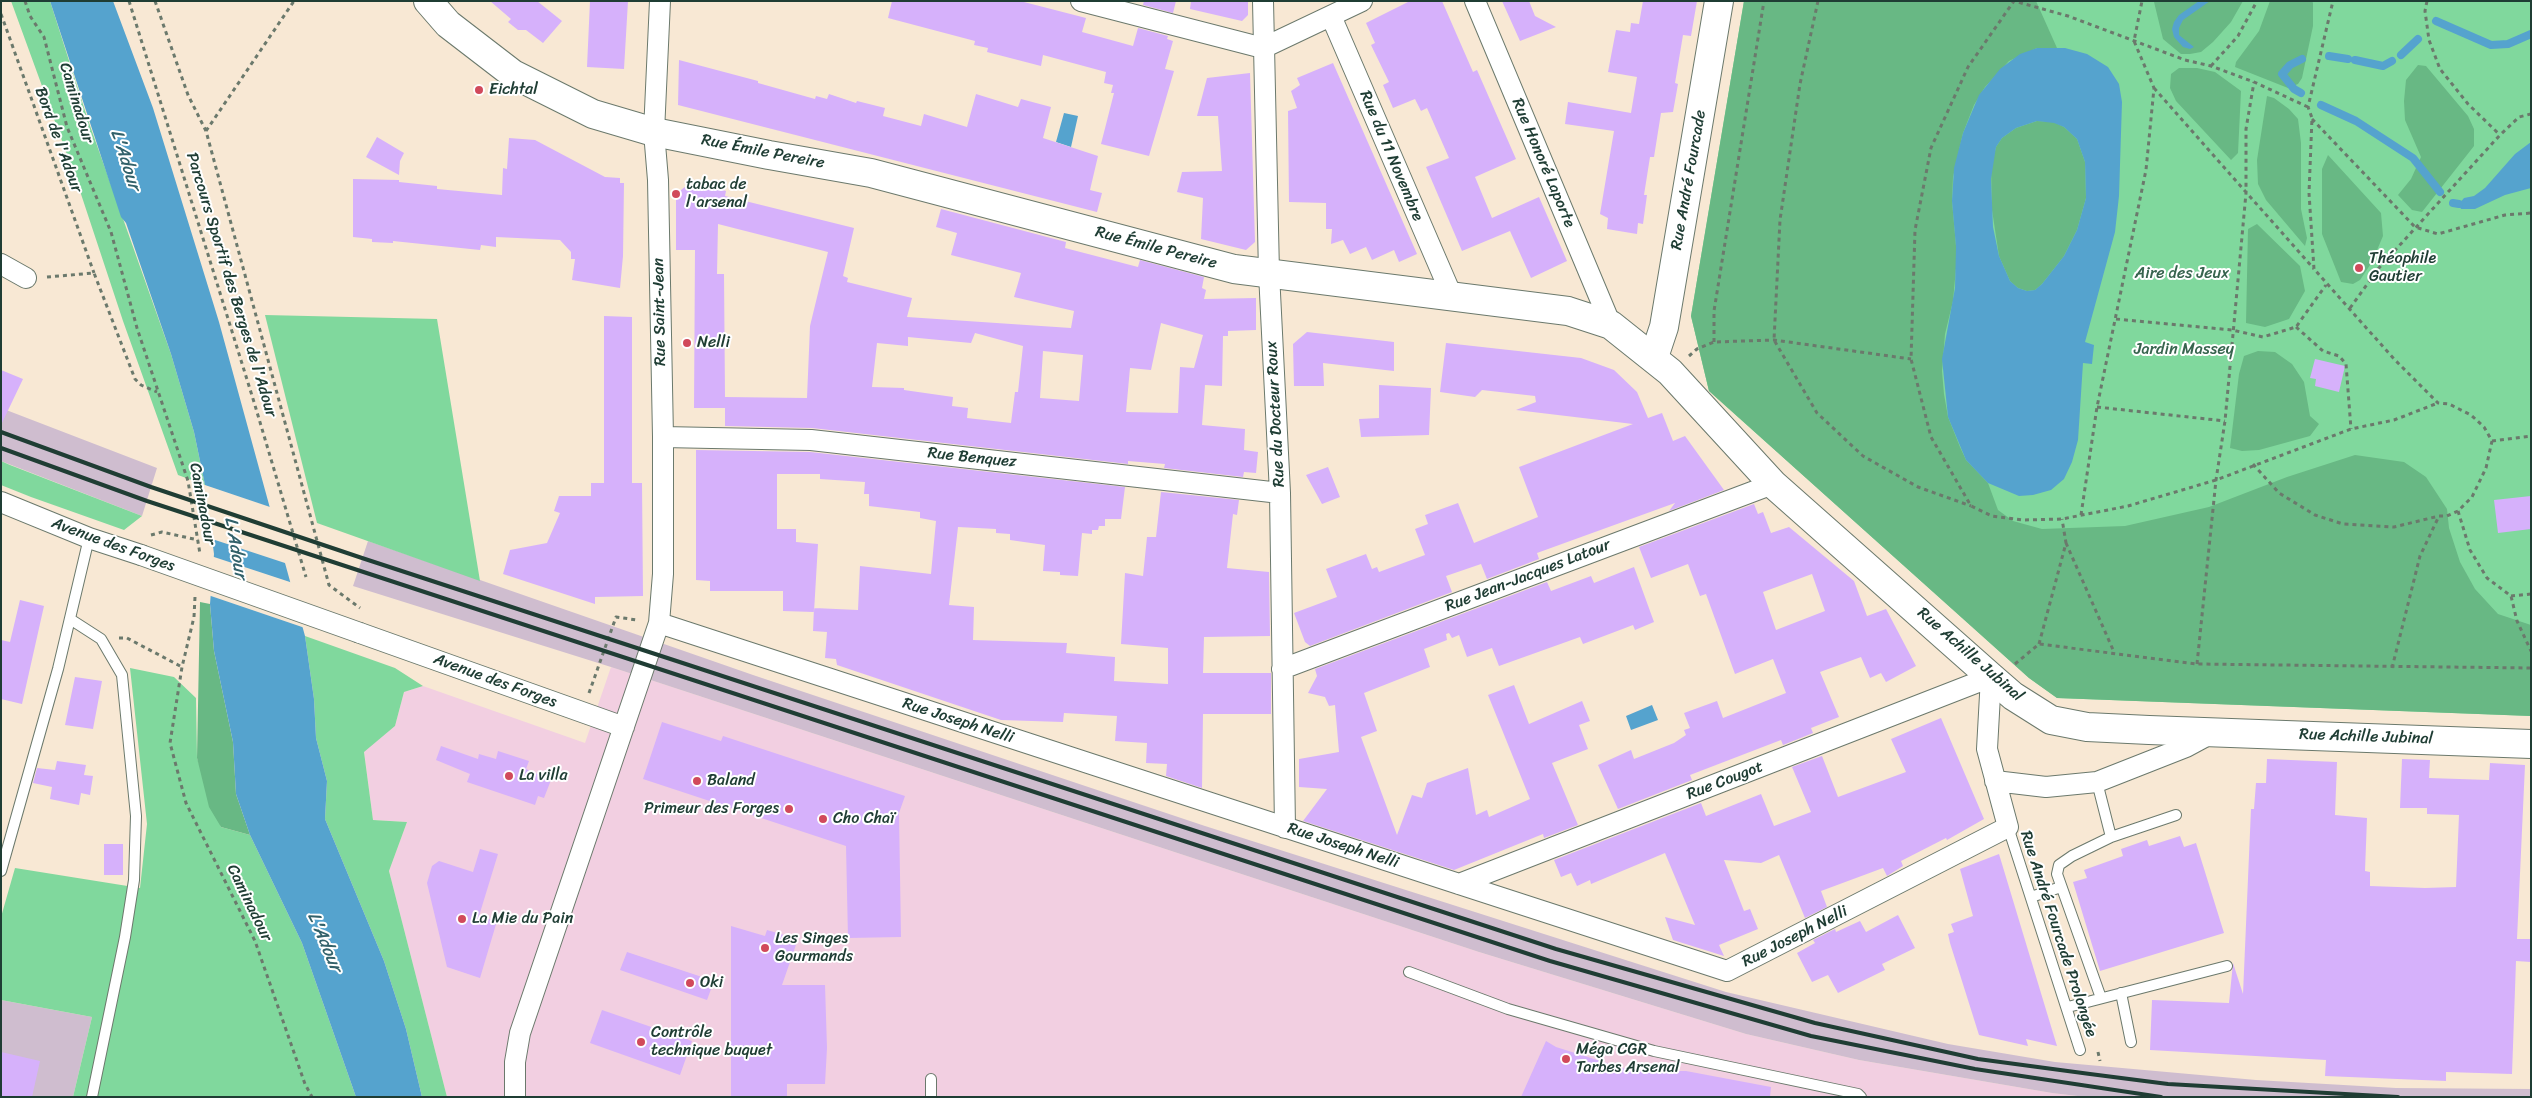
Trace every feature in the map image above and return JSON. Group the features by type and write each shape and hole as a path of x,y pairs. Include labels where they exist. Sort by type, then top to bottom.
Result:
{"main road":[{"name":"Rue Émile Pereire","path":"428,1 448,24 513,74 593,114 654,132 871,173 1234,269 1568,311 1611,325 1662,364"},
{"name":"Rue André Fourcade","path":"1662,364 1664,327 1719,1"},
{"name":"Rue Achille Jubinal","path":"1662,364 1773,484 2013,696 2051,720 2087,727 2531,744"}],"street":[{"name":"Rue Saint-Jean","path":"624,728 658,623 663,574 663,437 658,180 654,132 660,1"},
{"path":"1081,1 1263,48 1362,1"},
{"name":"Rue du Docteur Roux","path":"1263,1 1269,273 1280,493 1285,828"},
{"name":"Rue Honoré Laporte","path":"1475,1 1611,325"},
{"name":"Rue du 11 Novembre","path":"1331,16 1452,296"},
{"path":"1,264 26,278"},
{"name":"Rue Benquez","path":"663,437 811,440 1280,493"},
{"name":"Rue Jean-Jacques Latour","path":"1282,669 1773,484"},
{"name":"Avenue des Forges","path":"1,502 89,538 142,554 624,728"},
{"name":"Rue Joseph Nelli","path":"658,623 1727,971 2008,827"},
{"path":"1991,677 1986,749 2008,827"},
{"name":"Rue Cougot","path":"1459,884 1991,677"},
{"path":"515,1097 516,1062 520,1033 542,961 624,728"},
{"path":"1995,782 2046,787 2097,782 2186,746 2215,731"}],"lane":[{"path":"1,871 70,619 89,538"},
{"path":"70,619 101,639 122,675 136,816 134,880 125,937 92,1097"},
{"path":"2097,782 2111,837"},
{"path":"2101,998 2061,887 2057,874 2059,865 2072,856 2111,837 2176,815"},
{"name":"Rue André Fourcade Prolongée","path":"2008,827 2068,1007 2080,1050"},
{"path":"2031,896 2061,887"},
{"path":"2068,1007 2227,966"},
{"path":"1408,972 1508,1009 1654,1051 1858,1094 1861,1097"},
{"path":"2121,993 2131,1042"},
{"path":"931,1079 931,1097"}],"path":[{"name":"Caminadour","path":"25,1 30,16 44,37 67,128 111,232 137,328 188,481 198,540 199,563"},
{"name":"Parcours Sportif des Berges de l'Adour","path":"129,1 225,307 306,577"},
{"path":"155,1 188,94 206,131 329,585"},
{"path":"206,131 294,1"},
{"path":"1714,342 1714,311 1764,1"},
{"path":"1818,1 1800,84 1780,220 1774,340 1817,413 1863,456 1918,487 1972,506 1992,516 2023,520 2062,519 2128,506 2216,480 2253,464 2350,429 2394,420 2438,403 2449,404 2470,415 2484,427 2492,441 2486,468 2472,497 2458,512 2394,527 2343,524 2315,516 2279,493 2253,464"},
{"path":"1972,506 1931,437 1911,359 1915,230 1931,148 1968,67 2014,1 2068,16 2185,60 2211,66 2254,82 2308,107"},
{"path":"2142,1 2134,41 2154,88 2314,269 2326,286 2350,308 2394,359 2438,403"},
{"path":"2211,66 2238,36 2257,1"},
{"path":"2314,269 2308,192 2312,118 2308,107 2333,1"},
{"path":"2427,1 2425,11 2429,40 2440,69 2468,104 2500,135"},
{"name":"Bord de l'Adour","path":"1,14 94,273 135,379 141,385 157,392"},
{"path":"2197,664 2216,480 2225,421 2246,193 2246,130 2254,82"},
{"path":"2081,515 2097,407 2146,170 2154,88"},
{"path":"2350,308 2378,269 2500,135 2519,117 2531,114"},
{"path":"2312,118 2415,227 2438,234 2505,215 2531,212"},
{"path":"26,278 94,273"},
{"path":"2116,319 2232,330 2263,337 2296,327 2326,286"},
{"path":"2296,327 2323,351 2339,356 2346,364 2350,429"},
{"path":"1662,364 1714,342 1774,340 1911,359"},
{"path":"2097,407 2225,421"},
{"path":"2492,441 2531,436"},
{"path":"2458,512 2470,550 2486,578 2511,596 2517,621 2531,650"},
{"path":"2392,668 2420,556 2439,516"},
{"path":"2062,519 2066,543 2114,652"},
{"path":"2021,659 2040,644 2066,543"},
{"name":"Caminadour","path":"196,588 194,616 182,667 170,743 186,802 255,941 305,1084 312,1097"},
{"path":"2511,596 2531,594"},
{"path":"582,712 616,618"},
{"path":"101,639 126,638 182,667"},
{"path":"2040,644 2197,664 2392,668 2531,668"}],"shaded area":[{"path":"1,408 157,468 142,516 1,461"},
{"path":"368,541 753,675 1205,826 1726,992 1948,1044 2055,1062 2256,1080 2396,1088 2531,1089 2531,1097 2086,1097 2052,1093 1859,1060 1746,1034 1479,952 611,667 353,586"},
{"path":"611,667 1479,952 1746,1034 1859,1060 2052,1093 2086,1097 447,1097 389,871 407,822 373,820 364,751 395,726 404,692 423,686 585,743"},
{"path":"1,1000 92,1017 73,1097 1,1097"}],"green space":[{"path":"11,1 50,1 88,120 171,354 194,432 205,485 178,475 123,321 77,182"},
{"name":"Jardin Massey","path":"1744,1 2531,1 2531,716 2057,698 2029,678 1709,391 1691,316"},
{"path":"1744,1 2036,1 2057,48 2037,48 2009,61 1985,87 1974,105 1963,133 1953,177 1952,201 1957,257 1953,301 1945,334 1942,371 1944,394 1948,417 1966,460 1988,483 1998,510 2013,521 2042,529 2125,526 2209,507 2287,477 2355,455 2404,462 2426,477 2447,509 2449,528 2460,562 2475,589 2498,614 2531,625 2531,716 2057,698 2029,678 1709,391 1691,316"},
{"path":"2243,1 2231,22 2213,42 2201,52 2190,54 2181,54 2163,39 2154,2"},
{"path":"2270,1 2312,1 2313,3 2313,26 2302,78 2298,84 2288,88 2235,67 2236,62 2259,31"},
{"path":"2418,65 2426,66 2468,116 2474,129 2474,146 2422,212 2412,210 2398,195 2411,179 2421,157 2405,120 2404,101 2406,80"},
{"path":"2179,68 2197,68 2215,72 2241,91 2238,153 2231,160 2176,101 2170,88 2171,74"},
{"path":"2267,96 2274,98 2289,109 2298,119 2301,143 2301,209 2307,238 2305,246 2266,200 2258,184 2257,160"},
{"path":"2037,121 2054,122 2064,127 2077,139 2085,162 2086,198 2077,230 2064,256 2042,284 2035,290 2027,291 2018,288 2010,281 1999,256 1992,210 1991,168 1996,147 2002,138 2016,128"},
{"path":"2328,155 2381,213 2383,236 2372,262 2360,280 2353,284 2341,282 2322,234 2322,169"},
{"path":"2257,224 2300,266 2305,291 2289,319 2265,327 2246,323 2248,229"},
{"path":"265,315 437,319 480,581 317,523"},
{"path":"2258,351 2275,352 2292,364 2304,382 2310,416 2319,424 2310,436 2259,450 2242,451 2230,448 2239,374 2244,356"},
{"path":"1,461 142,516 124,530 31,497 1,485"},
{"path":"200,602 210,604 214,651 233,742 236,794 250,835 221,827 209,807 197,758"},
{"path":"305,636 395,668 423,686 404,692 395,726 364,752 373,820 407,822 389,871 447,1097 422,1097 406,1029 384,961 325,819 327,781 316,738 314,699"},
{"path":"130,668 174,677 196,698 197,758 221,827 250,835 302,943 356,1097 73,1097 92,1017 1,1000 1,917 15,868 140,888 147,824"}],"water":[{"name":"L'Adour","path":"50,1 113,1 153,108 219,322 305,636 314,699 316,738 327,781 325,819 384,961 406,1029 422,1097 356,1097 302,943 250,835 236,794 233,742 214,651 210,604 214,554 205,485 194,432 171,354 126,223 121,217"},
{"path":"2199,1 2210,1 2183,20 2179,28 2179,35 2194,47 2190,49 2183,47 2174,37 2172,29 2179,15"},
{"path":"2037,48 2065,48 2087,54 2108,67 2119,84 2122,102 2119,196 2115,232 2085,342 2094,345 2092,364 2083,363 2078,440 2072,462 2064,479 2051,490 2033,495 2019,496 1988,483 1966,460 1948,417 1942,359 1955,288 1956,247 1952,201 1954,168 1963,133 1979,95 2000,69 2020,54","holes":["2037,121 2054,123 2064,127 2077,139 2085,162 2086,198 2077,230 2064,256 2042,284 2035,290 2027,291 2018,288 2010,281 1999,256 1993,227 1991,179 1996,147 2002,138 2016,128"]},
{"path":"1064,113 1078,116 1071,147 1056,142"},
{"path":"2531,142 2531,188 2505,195 2475,209 2461,209 2459,204 2464,198 2474,196 2485,188 2515,154"},
{"path":"1652,705 1658,720 1631,730 1626,716"}],"pier":[{"path":"202,484 273,508 288,564 209,538"},
{"path":"211,556 293,583 305,628 208,595"}],"building":[{"path":"490,1 537,1 562,21 543,43 526,30 518,30 508,22 511,19"},
{"path":"590,1 628,1 624,69 587,67"},
{"path":"892,1 1020,1 1086,18 1082,32 1133,46 1138,28 1168,36 1167,39 1173,41 1165,69 1174,71 1149,156 1101,144 1114,93 1111,93 1113,85 1104,83 1106,72 1043,55 1041,66 987,52 988,48 974,45 975,41 888,18"},
{"path":"1144,1 1176,1 1173,13 1143,5"},
{"path":"1191,1 1248,1 1248,15 1242,21 1190,9"},
{"path":"1410,1 1442,1 1473,72 1477,70 1516,159 1475,177 1492,218 1539,197 1567,261 1531,278 1510,231 1462,251 1426,167 1449,158 1427,108 1421,111 1415,99 1393,108 1383,85 1389,82 1371,45 1375,43 1366,23"},
{"path":"1502,1 1529,1 1535,16 1556,27 1520,41"},
{"path":"1643,1 1697,1 1691,36 1683,35 1675,83 1678,84 1673,112 1661,113 1654,157 1650,157 1644,195 1647,195 1643,224 1638,223 1637,234 1607,229 1608,218 1600,214 1614,131 1565,124 1568,102 1631,113 1637,77 1608,72 1616,30 1630,32 1631,23 1639,24"},
{"path":"679,60 758,81 758,83 815,99 816,96 827,99 829,94 856,103 857,101 885,108 883,116 921,126 924,114 967,127 976,94 1018,107 1021,99 1051,107 1043,138 1098,156 1090,190 1102,193 1097,212 678,105"},
{"path":"1333,63 1417,254 1399,262 1394,250 1372,260 1366,247 1350,254 1343,240 1331,244 1332,229 1326,229 1326,203 1289,202 1288,111 1297,108 1291,91 1300,85 1297,78"},
{"path":"1250,73 1255,242 1246,250 1201,239 1203,198 1177,192 1182,172 1222,171 1218,116 1197,116 1207,78"},
{"path":"377,137 404,153 400,161 399,175 366,157"},
{"path":"509,138 535,140 605,177 620,178 620,183 624,183 623,256 620,288 572,280 575,259 571,259 571,252 560,240 496,237 496,247 481,245 480,250 393,241 393,243 372,242 372,239 353,237 353,179 399,180 399,182 437,186 437,189 502,195 503,168 507,169"},
{"path":"691,182 726,191 725,196 854,228 843,276 848,278 847,282 912,298 907,317 1071,328 1074,311 1014,297 1021,273 951,255 957,233 936,227 941,209 1066,242 1065,248 1138,267 1140,260 1204,277 1202,288 1206,290 1204,299 1256,298 1256,330 1228,331 1228,336 1223,336 1222,386 1205,385 1202,425 1245,429 1244,450 1258,452 1256,473 1244,472 1243,477 1164,468 1165,464 1128,461 1128,464 812,428 725,426 725,408 694,408 695,250 676,250 676,194","holes":["718,224 828,252 810,326 807,398 725,397 724,274 717,274","1161,323 1203,335 1194,368 1180,367 1178,413 1126,412 1130,368 1151,370","975,333 1023,346 1018,392 1015,392 1011,423 967,418 968,408 952,406 953,397 904,390 904,388 872,387 877,343 908,346 908,337 971,343","1043,351 1083,355 1079,401 1040,398"]},
{"path":"604,316 632,317 632,483 642,483 643,596 595,597 595,604 503,574 510,550 547,543 560,513 554,511 559,496 591,496 591,483 604,483"},
{"path":"1307,332 1394,342 1394,371 1323,363 1324,386 1294,386 1293,344"},
{"path":"1446,343 1581,358 1614,370 1637,392 1648,418 1662,413 1673,441 1685,436 1724,490 1669,511 1675,503 1537,553 1539,559 1487,579 1481,564 1446,576 1452,592 1310,646 1305,642 1294,613 1337,597 1326,569 1366,554 1372,569 1377,567 1379,572 1425,555 1415,529 1428,524 1425,515 1458,503 1474,543 1538,517 1519,467 1633,424 1516,410 1536,402 1535,396 1482,390 1475,397 1440,392"},
{"path":"2315,359 2345,366 2339,392 2315,386 2316,379 2310,378"},
{"path":"1,370 23,379 1,425"},
{"path":"1379,385 1431,388 1429,435 1361,437 1359,419 1379,418"},
{"path":"696,450 810,452 1125,487 1121,519 1105,519 1105,526 1099,526 1098,530 1092,530 1092,534 1082,533 1078,576 1060,575 1060,572 1043,571 1045,545 1010,540 1010,534 996,533 996,529 958,527 949,605 974,607 973,640 1067,643 1066,653 1115,657 1114,681 1168,684 1168,648 1121,644 1125,573 1143,576 1147,537 1156,537 1161,492 1239,500 1237,515 1233,514 1227,568 1269,572 1270,636 1204,637 1203,673 1271,673 1271,714 1203,714 1202,788 1166,776 1167,764 1146,763 1147,743 1115,741 1117,716 1064,713 1063,722 1001,720 837,665 836,659 825,658 827,632 813,631 814,612 783,611 783,591 710,591 710,581 696,580","holes":["777,474 820,474 820,479 865,482 864,494 869,494 869,506 920,512 920,518 936,521 931,574 860,566 858,610 814,608 818,544 796,542 796,529 777,529"]},
{"path":"1328,467 1340,497 1322,504 1306,475"},
{"path":"2531,496 2531,529 2498,533 2494,500"},
{"path":"1754,504 1758,514 1763,512 1771,533 1789,527 1854,581 1867,616 1886,609 1916,666 1886,682 1881,673 1870,678 1861,657 1820,672 1839,717 1811,728 1813,733 1783,745 1781,740 1690,775 1692,780 1618,809 1598,765 1631,750 1634,759 1674,743 1686,735 1684,730 1690,728 1684,713 1717,701 1723,718 1786,693 1773,659 1735,674 1706,594 1700,596 1688,564 1651,578 1639,547","holes":["1812,574 1825,611 1776,630 1763,592"]},
{"path":"1634,567 1654,622 1635,630 1633,625 1583,644 1580,637 1499,666 1492,648 1467,657 1459,635 1452,638 1449,633 1446,634 1447,640 1424,649 1430,667 1364,693 1377,731 1361,737 1397,835 1412,795 1422,798 1427,783 1468,768 1476,815 1487,810 1489,817 1530,799 1488,695 1514,685 1529,724 1582,701 1590,721 1579,725 1588,749 1552,763 1578,825 1544,838 1543,834 1454,870 1303,821 1327,789 1299,787 1299,759 1339,752 1335,705 1329,706 1325,697 1308,693 1317,676 1315,669 1547,582 1551,591 1591,576 1594,583"},
{"path":"20,600 44,606 22,704 1,699 1,640 10,642"},
{"path":"75,677 102,681 93,729 65,725"},
{"path":"1941,718 1984,819 1947,840 1946,838 1901,861 1903,866 1887,876 1883,868 1821,891 1827,907 1805,918 1779,855 1761,863 1724,860 1744,911 1750,909 1758,929 1719,945 1724,956 1673,940 1665,917 1695,925 1665,853 1591,884 1590,880 1577,886 1571,873 1561,877 1554,860 1701,803 1706,816 1761,794 1774,826 1811,812 1792,767 1822,756 1838,797 1906,772 1891,739"},
{"path":"662,722 721,741 723,736 905,796 899,813 901,937 848,938 846,846 643,779"},
{"path":"441,746 478,759 479,754 496,759 498,751 529,761 526,769 551,780 544,798 538,796 535,805 467,782 470,774 436,760"},
{"path":"2267,759 2337,762 2335,815 2367,818 2365,871 2370,872 2370,886 2425,888 2456,887 2459,815 2427,814 2427,808 2400,808 2402,759 2430,760 2429,778 2489,780 2490,763 2525,765 2517,939 2531,939 2531,962 2516,961 2512,1074 2446,1072 2446,1081 2325,1076 2326,1060 2150,1050 2152,1000 2229,1003 2233,963 2243,994 2251,809 2254,809 2256,783 2266,783"},
{"path":"57,761 86,765 84,775 93,776 90,795 81,793 79,805 50,799 52,787 33,783 37,768 55,770"},
{"path":"2180,836 2184,847 2196,843 2224,933 2100,971 2073,882 2087,878 2084,870 2123,856 2121,849 2147,840 2149,846"},
{"path":"104,844 123,844 123,875 104,875"},
{"name":"La Mie du Pain","path":"480,849 498,854 479,916 497,921 480,978 447,967 427,883 432,866 439,861 473,872"},
{"path":"1999,854 2057,1046 2026,1039 2028,1046 1979,1035 1950,943 1948,934 1954,932 1951,924 1973,916 1960,869"},
{"path":"1898,915 1915,948 1882,964 1885,970 1838,993 1828,975 1812,982 1797,953 1815,943 1813,940 1835,929 1836,932 1860,921 1866,932"},
{"path":"731,926 765,936 767,930 798,939 782,985 825,985 827,1048 825,1084 787,1084 787,1097 731,1097"},
{"path":"627,952 714,981 707,1000 620,970"},
{"name":"Contrôle technique buquet","path":"602,1010 692,1041 680,1075 590,1043"},
{"name":"Méga CGR Tarbes Arsenal","path":"1546,1041 1556,1047 1632,1071 1686,1071 1771,1087 1770,1097 1521,1097"},
{"path":"1,1052 40,1061 32,1097 1,1097"}],"waterway":[{"path":"2436,21 2491,45 2508,44 2531,34"},
{"path":"2401,55 2418,39"},
{"path":"2329,56 2348,59"},
{"path":"2301,93 2294,89 2282,74 2290,65 2302,59"},
{"path":"2355,60 2383,66 2392,61"},
{"path":"2321,105 2356,121 2413,158 2440,192"},
{"path":"2453,203 2459,204"}],"railway":[{"path":"1,432 151,487 362,558 1556,949 1815,1023 1978,1059 2168,1084 2398,1097"},
{"path":"1,448 147,501 1550,961 1811,1036 1975,1069 2161,1097"}],"place":[{"name":"Eichtal","path":"479,90"},
{"name":"tabac de l'arsenal","path":"676,194"},
{"name":"Théophile Gautier","path":"2359,268"},
{"name":"Nelli","path":"687,343"},
{"name":"La villa","path":"509,776"},
{"name":"Baland","path":"697,781"},
{"name":"Primeur des Forges","path":"789,809"},
{"name":"Cho Chaï","path":"823,819"},
{"name":"La Mie du Pain","path":"462,919"},
{"name":"Les Singes Gourmands","path":"765,948"},
{"name":"Oki","path":"690,983"},
{"name":"Contrôle technique buquet","path":"641,1042"},
{"name":"Méga CGR Tarbes Arsenal","path":"1566,1059"}],"park label":[{"name":"Aire des Jeux","path":"2182,274"}]}
